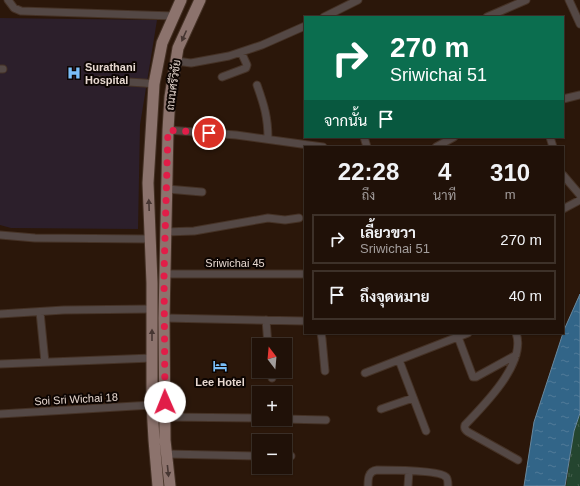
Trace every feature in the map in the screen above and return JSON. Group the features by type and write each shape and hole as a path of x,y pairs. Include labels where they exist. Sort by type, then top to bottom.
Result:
{"main road":[{"name":"ถนนศรีวิชัย","path":"158,486 152,405 152,283 148,173 154,84 162,43 181,0"},
{"name":"ถนนศรีวิชัย","path":"170,486 165,417 164,274 170,97 178,48 200,0"},
{"path":"148,173 167,173"}],"street":[{"path":"8,0 14,8 21,11 174,16"},
{"path":"326,16 358,0"},
{"path":"490,16 526,0"},
{"path":"569,0 580,24"},
{"path":"176,61 191,63 229,56 262,45 304,26"},
{"path":"222,77 246,68 247,65 241,52"},
{"path":"98,80 154,84"},
{"path":"257,85 266,112 268,139"},
{"path":"564,99 579,97"},
{"path":"168,130 236,135 316,146"},
{"path":"438,146 452,138"},
{"path":"564,176 580,195"},
{"path":"167,189 202,192"},
{"path":"564,208 580,200"},
{"path":"165,232 194,231 268,218 285,220 299,218"},
{"path":"0,234 35,238 150,239"},
{"name":"Sriwichai 45","path":"164,274 304,274"},
{"path":"0,314 152,309"},
{"path":"40,312 45,362"},
{"path":"164,318 304,321"},
{"path":"266,320 267,338"},
{"path":"321,334 325,371"},
{"path":"365,373 466,334"},
{"path":"516,334 518,344 512,366 492,397 465,425 465,428 468,432 518,460"},
{"path":"458,337 473,377 476,377 516,355"},
{"path":"0,364 152,358"},
{"path":"399,360 426,432"},
{"path":"381,409 413,398"},
{"name":"Soi Sri Wichai 18","path":"0,414 152,405"},
{"path":"165,417 252,418"},
{"path":"292,419 326,420"},
{"path":"167,454 252,456"},
{"path":"368,486 370,473 374,470 441,474 447,479 448,486"},
{"path":"408,471 408,486"}],"shaded area":[{"name":"Surathani Hospital","path":"0,18 157,20 140,125 138,229 11,228 0,225"}],"green space":[{"path":"580,413 580,486 566,486 574,431"}],"water":[{"path":"580,294 580,413 574,431 565,486 524,486 534,422 563,334 564,334 564,330"}],"place":[{"name":"Surathani Hospital","path":"74,73"},
{"name":"Lee Hotel","path":"220,366"}],"route":[{"path":"165,402 164,274 168,130 209,133"}]}
